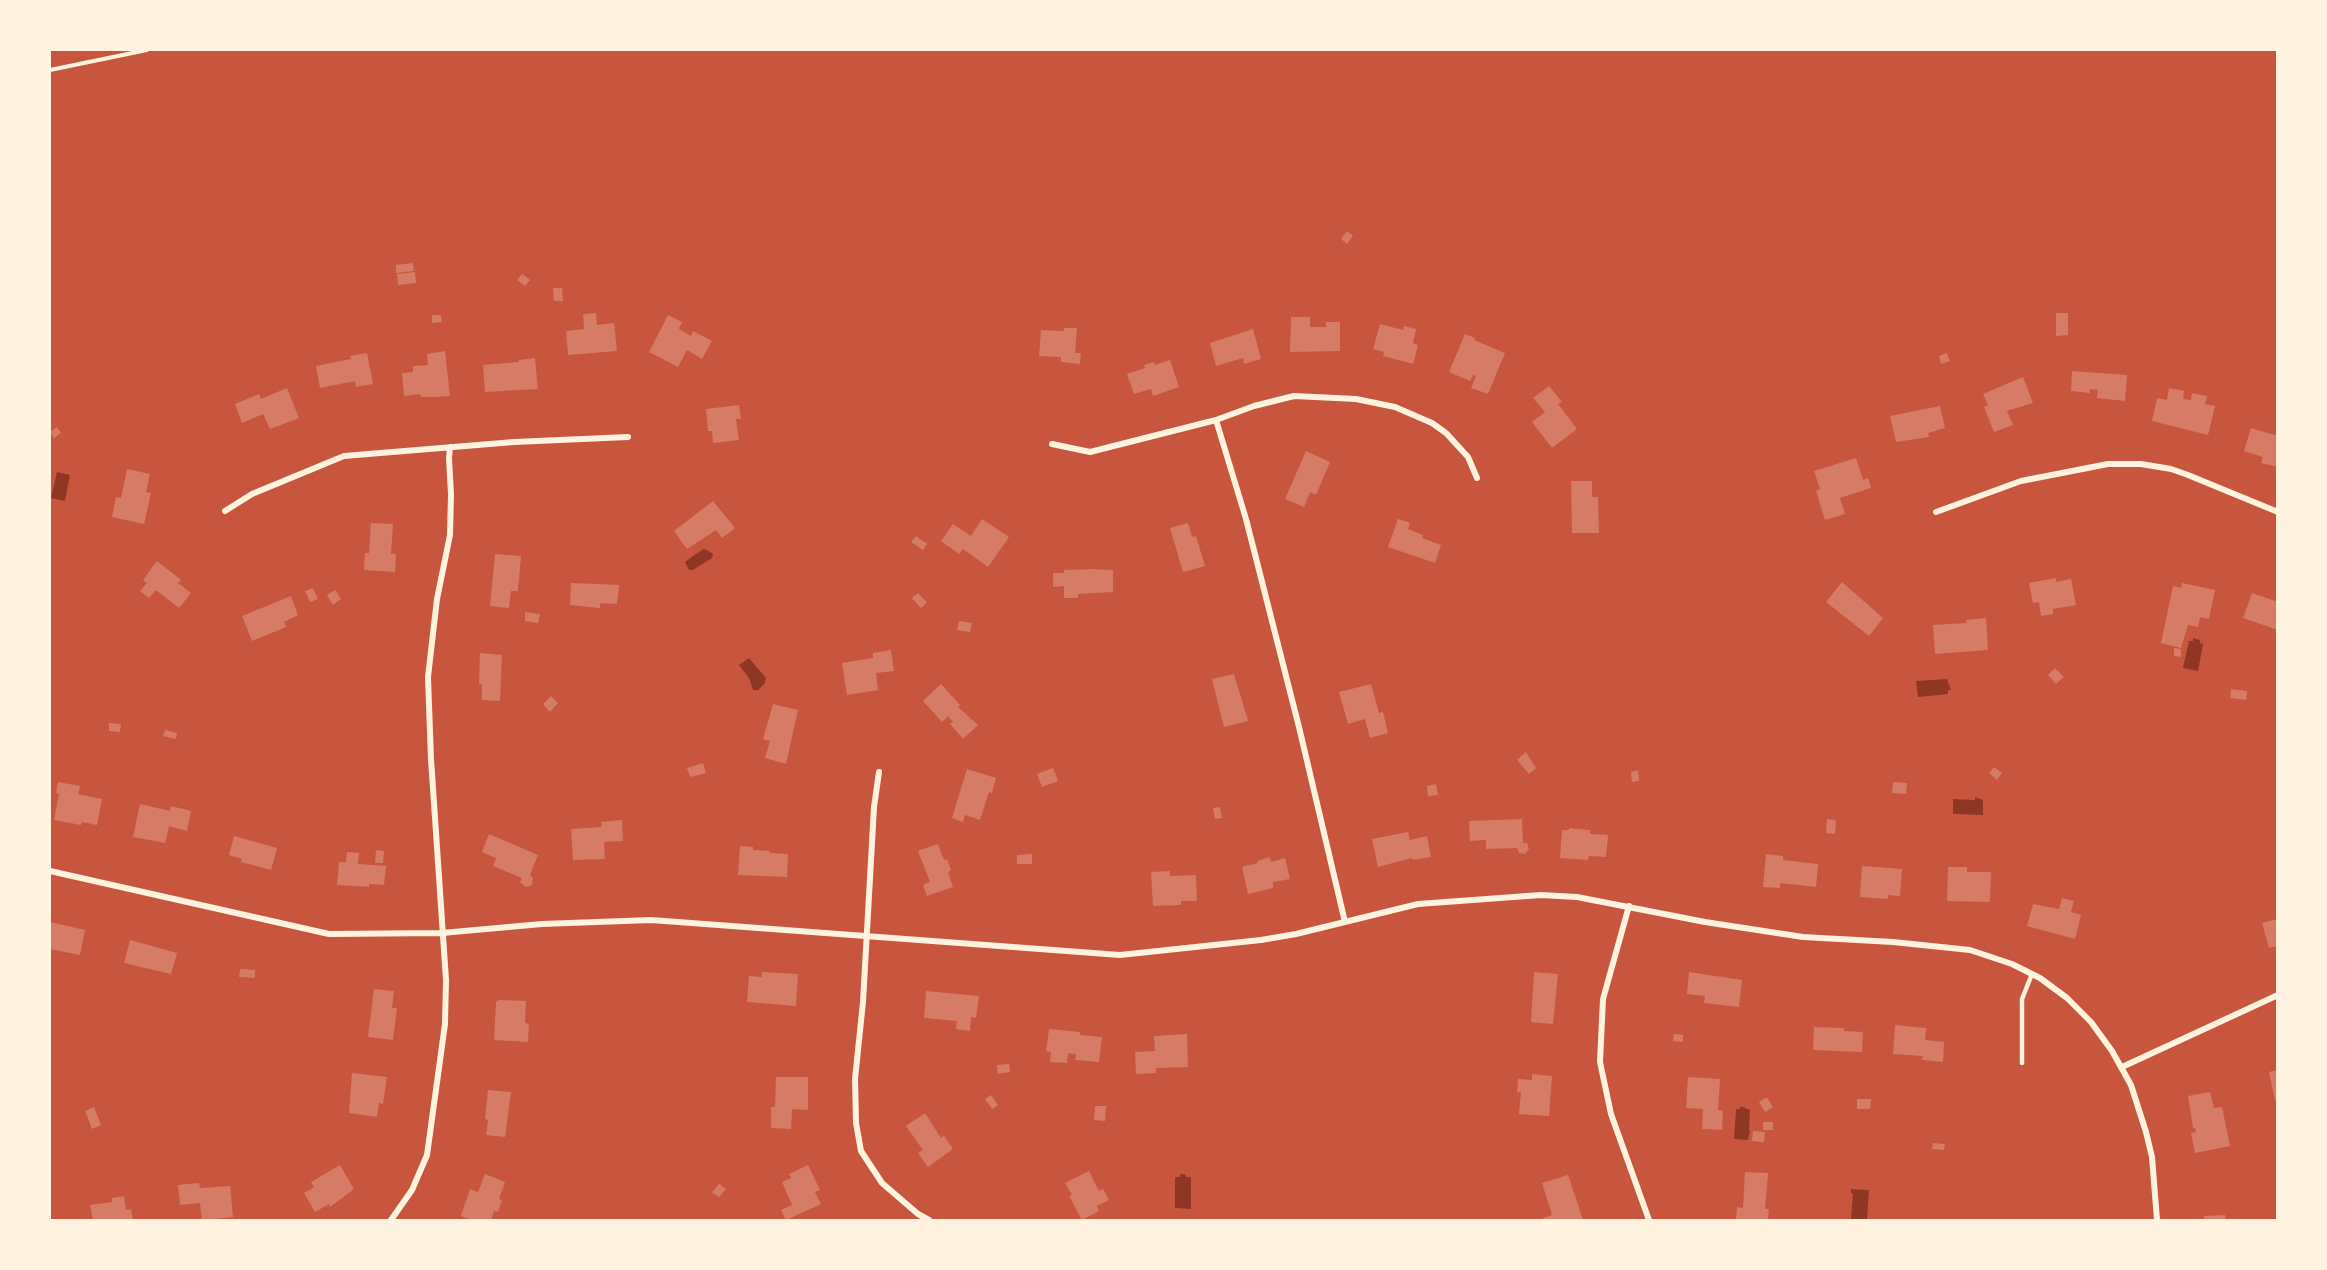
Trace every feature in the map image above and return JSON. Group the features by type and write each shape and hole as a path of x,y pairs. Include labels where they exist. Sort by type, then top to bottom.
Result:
{"street":[{"path":"1052,444 1090,452 1216,420 1254,406 1294,396 1335,397 1376,402 1415,414 1446,433 1468,456 1477,478"},
{"path":"1216,420 1246,519 1299,727 1345,922"},
{"path":"225,511 252,494 344,456 450,447 628,437"},
{"path":"391,1221 412,1190 427,1155 445,1024 446,980 428,677 437,599 450,535 450,447"},
{"path":"1936,512 2021,481 2108,464 2140,464 2171,469 2277,512"},
{"path":"879,772 874,807 867,936 855,1079 856,1123 861,1151 882,1183 929,1221"},
{"path":"50,871 328,934 442,933 542,924 651,920 1120,955 1261,940 1418,904 1525,895 1577,897 1705,922 1803,937 1893,942 1970,950 2003,960 2032,974 2067,998 2091,1022 2131,1084 2152,1156 2157,1221"},
{"path":"1629,906 1603,999 1600,1062 1611,1114 1649,1221"},
{"path":"2122,1067 2277,995"}],"lane":[{"path":"2022,1063 2022,999 2032,974"}],"path":[{"path":"50,70 147,50"}],"shaded area":[{"path":"57,472 70,475 65,501 51,498"},
{"path":"703,549 713,554 712,558 693,570 689,570 685,562"},
{"path":"2193,638 2200,640 2203,644 2198,671 2183,668 2189,641 2193,641"},
{"path":"749,658 766,678 765,683 758,690 753,690 749,678 739,665"},
{"path":"1947,679 1951,690 1948,690 1948,694 1918,697 1916,681"},
{"path":"1975,797 1983,800 1983,815 1953,814 1953,799 1975,800"},
{"path":"1740,1106 1750,1110 1748,1140 1734,1139 1736,1109 1740,1109"},
{"path":"1180,1174 1191,1177 1191,1209 1175,1208 1175,1177 1180,1177"},
{"path":"1851,1189 1869,1190 1867,1220 1851,1219 1853,1194"}],"building":[{"path":"1347,231 1353,236 1347,244 1341,239"},
{"path":"413,263 414,271 396,273 396,265"},
{"path":"415,272 416,283 398,285 397,274"},
{"path":"522,274 530,280 525,286 517,280"},
{"path":"553,288 562,288 563,301 554,301"},
{"path":"596,313 597,325 614,323 617,351 568,355 566,331 584,329 583,314"},
{"path":"2056,313 2068,313 2068,335 2056,336"},
{"path":"432,315 441,315 442,322 432,323"},
{"path":"668,315 682,322 679,329 691,336 693,331 712,341 702,359 687,350 678,367 649,352"},
{"path":"1291,317 1310,317 1310,327 1326,327 1326,322 1340,322 1340,351 1290,352"},
{"path":"1380,324 1403,330 1404,326 1416,329 1413,343 1418,345 1413,364 1383,356 1384,352 1373,349"},
{"path":"1064,328 1077,328 1075,353 1081,353 1080,364 1061,362 1061,357 1039,356 1041,330 1064,331"},
{"path":"1253,329 1261,359 1244,364 1243,358 1216,366 1210,343"},
{"path":"1465,334 1505,353 1488,394 1471,388 1476,376 1473,375 1470,381 1449,372"},
{"path":"445,351 450,396 421,397 420,394 404,396 402,373 413,372 413,366 428,365 427,354"},
{"path":"367,353 373,384 356,387 355,381 320,388 316,366 351,359 350,356"},
{"path":"1947,353 1950,361 1941,364 1939,356"},
{"path":"535,358 538,389 485,392 483,365 519,362 519,360"},
{"path":"1170,360 1179,387 1153,396 1151,389 1134,394 1127,374 1145,368 1144,365 1154,362 1155,365"},
{"path":"2072,371 2127,375 2125,401 2097,398 2098,390 2090,389 2090,393 2071,391"},
{"path":"2023,377 2033,403 2007,411 2013,425 1994,432 1984,407 1988,405 1983,394"},
{"path":"1549,386 1562,402 1558,404 1577,429 1552,448 1532,422 1545,412 1533,398"},
{"path":"287,388 299,418 270,429 263,414 242,423 235,404 259,394 261,399"},
{"path":"2169,388 2184,391 2183,399 2191,400 2192,393 2207,396 2205,404 2215,406 2208,435 2152,421 2157,398 2167,400"},
{"path":"739,405 741,419 736,419 739,440 713,443 712,431 708,431 706,409"},
{"path":"1940,406 1945,428 1928,433 1929,437 1896,442 1890,416"},
{"path":"57,427 61,433 54,438 50,432"},
{"path":"2251,428 2278,436 2278,467 2261,463 2263,457 2244,451"},
{"path":"1306,451 1330,462 1316,495 1310,492 1304,507 1285,499"},
{"path":"1856,458 1863,480 1868,478 1871,488 1840,498 1845,514 1825,520 1816,491 1820,489 1814,471"},
{"path":"127,469 150,474 146,492 151,493 144,524 112,517 116,497 121,498"},
{"path":"1571,481 1592,481 1592,497 1598,497 1599,533 1572,533"},
{"path":"713,501 735,528 722,538 716,530 687,549 674,531"},
{"path":"982,519 1009,537 988,567 963,549 959,554 941,541 953,524 971,536"},
{"path":"1398,519 1410,523 1408,529 1423,535 1422,538 1441,545 1435,563 1388,547"},
{"path":"371,523 393,524 391,554 396,554 395,572 364,570 365,553 369,553"},
{"path":"1188,523 1192,537 1196,536 1205,566 1183,572 1170,528"},
{"path":"916,536 927,544 923,550 911,542"},
{"path":"495,554 521,556 518,591 511,591 509,608 490,606"},
{"path":"157,561 181,580 178,583 191,593 179,608 156,590 149,598 140,591 147,583 143,580"},
{"path":"1064,570 1113,570 1113,592 1078,594 1078,598 1064,598 1064,586 1053,587 1053,573 1064,573"},
{"path":"2056,578 2056,582 2071,579 2076,605 2053,609 2053,614 2041,616 2039,602 2033,603 2029,583"},
{"path":"1842,582 1883,618 1869,636 1826,602"},
{"path":"571,583 619,585 617,604 600,603 600,608 570,605"},
{"path":"2182,583 2215,590 2209,619 2200,617 2198,627 2188,625 2181,648 2161,643 2173,586 2181,588"},
{"path":"313,588 318,599 310,602 305,591"},
{"path":"335,590 341,599 333,605 327,595"},
{"path":"918,593 927,602 921,608 912,598"},
{"path":"2252,593 2278,602 2278,630 2243,618"},
{"path":"291,596 298,615 284,622 286,627 252,641 242,616"},
{"path":"525,612 540,614 538,623 525,621"},
{"path":"1986,618 1988,650 1935,654 1933,625 1966,623 1966,620"},
{"path":"959,621 972,623 970,632 957,630"},
{"path":"2174,648 2181,649 2181,657 2174,656"},
{"path":"891,650 894,671 876,673 878,690 847,695 842,663 873,658 873,653"},
{"path":"480,653 502,655 500,701 482,700 482,684 479,684"},
{"path":"2055,668 2064,677 2056,684 2048,675"},
{"path":"1234,674 1248,721 1224,727 1212,679"},
{"path":"941,684 960,705 958,707 978,725 963,739 950,724 953,722 948,716 942,722 923,701"},
{"path":"1371,684 1379,713 1383,712 1388,733 1370,738 1365,719 1348,724 1339,692"},
{"path":"2231,689 2247,691 2246,700 2230,698"},
{"path":"551,696 558,703 550,712 543,704"},
{"path":"773,704 798,710 786,764 765,758 770,741 763,739"},
{"path":"109,723 121,724 120,732 109,731"},
{"path":"165,730 177,733 176,739 163,736"},
{"path":"1526,752 1536,768 1529,774 1517,760"},
{"path":"703,763 706,773 690,777 687,768"},
{"path":"1994,767 2002,773 1997,780 1989,773"},
{"path":"1053,768 1058,781 1042,787 1037,774"},
{"path":"967,769 996,778 980,820 965,815 963,822 952,818"},
{"path":"1638,770 1639,781 1632,782 1631,772"},
{"path":"58,782 80,786 78,794 102,799 97,825 82,822 81,825 54,820 59,794 56,793"},
{"path":"1893,782 1907,783 1906,794 1892,793"},
{"path":"1436,784 1438,795 1428,796 1427,786"},
{"path":"140,804 170,811 171,806 191,811 187,831 169,826 165,843 133,837"},
{"path":"1220,807 1222,818 1215,819 1213,808"},
{"path":"1522,819 1523,843 1527,843 1529,849 1525,854 1519,853 1517,848 1486,849 1486,840 1470,841 1469,821"},
{"path":"1827,819 1836,820 1835,834 1826,833"},
{"path":"622,820 623,841 604,842 605,859 573,860 571,829 602,827 601,822"},
{"path":"1569,828 1590,830 1590,834 1608,835 1606,857 1589,856 1588,860 1560,858 1562,830 1569,830"},
{"path":"1408,832 1410,840 1427,836 1431,857 1413,860 1412,858 1378,867 1372,839"},
{"path":"489,834 538,855 530,875 533,878 532,885 526,887 520,882 522,878 493,866 496,858 482,852"},
{"path":"234,836 277,848 271,870 241,862 242,859 229,855"},
{"path":"938,844 951,870 948,872 953,887 927,896 923,885 930,882 918,851"},
{"path":"740,846 753,847 753,850 770,851 770,853 788,854 787,877 738,875"},
{"path":"376,850 384,851 383,863 375,863"},
{"path":"347,852 359,853 358,864 386,866 384,885 369,884 369,887 337,885 339,862 346,862"},
{"path":"1032,854 1032,864 1017,864 1017,855"},
{"path":"1766,854 1783,856 1783,860 1818,864 1816,887 1780,883 1780,888 1763,887"},
{"path":"1270,857 1271,862 1285,858 1290,879 1273,882 1273,888 1248,894 1242,867"},
{"path":"1862,866 1902,869 1900,896 1888,895 1888,899 1860,897"},
{"path":"1948,867 1967,867 1967,872 1991,872 1990,902 1947,901"},
{"path":"1170,871 1170,876 1196,875 1197,901 1181,901 1181,905 1153,906 1151,872"},
{"path":"2062,898 2074,901 2071,912 2081,915 2075,939 2027,926 2033,904 2059,909"},
{"path":"2278,919 2278,946 2269,948 2262,923"},
{"path":"50,922 85,930 80,955 50,949"},
{"path":"130,940 177,953 171,974 124,963"},
{"path":"240,969 255,970 255,978 239,977"},
{"path":"762,972 798,974 796,1006 747,1002 749,976 762,977"},
{"path":"1534,972 1558,974 1553,1024 1531,1022"},
{"path":"1689,972 1742,980 1739,1007 1704,1003 1705,996 1687,994"},
{"path":"374,989 394,991 392,1008 397,1008 393,1040 368,1037"},
{"path":"926,991 979,996 976,1018 971,1017 970,1031 956,1029 957,1021 924,1018"},
{"path":"499,1000 526,1001 525,1023 529,1024 528,1042 494,1040 496,1002"},
{"path":"1895,1025 1926,1028 1925,1040 1944,1042 1943,1062 1922,1060 1923,1056 1893,1054"},
{"path":"1814,1027 1844,1028 1844,1031 1863,1032 1862,1052 1813,1050"},
{"path":"1049,1029 1102,1037 1099,1062 1075,1060 1076,1054 1068,1053 1067,1063 1050,1062 1051,1052 1046,1051"},
{"path":"1187,1034 1188,1067 1156,1068 1156,1073 1136,1074 1135,1052 1155,1051 1154,1036"},
{"path":"1674,1034 1683,1035 1683,1042 1673,1041"},
{"path":"1009,1064 1010,1072 998,1074 997,1065"},
{"path":"2278,1070 2278,1100 2275,1100 2269,1072"},
{"path":"352,1073 387,1077 383,1104 379,1103 377,1117 349,1113"},
{"path":"1532,1074 1552,1076 1549,1116 1519,1114 1521,1092 1517,1092 1518,1079 1532,1080"},
{"path":"776,1077 808,1077 808,1110 792,1109 791,1129 771,1128 771,1107 775,1107"},
{"path":"1688,1077 1720,1079 1718,1110 1723,1111 1722,1130 1702,1129 1703,1109 1686,1108"},
{"path":"488,1090 511,1092 505,1137 486,1135"},
{"path":"2210,1092 2214,1108 2222,1107 2230,1146 2195,1153 2191,1133 2196,1132 2193,1128 2188,1096"},
{"path":"991,1095 998,1105 992,1109 985,1099"},
{"path":"1767,1097 1773,1107 1765,1112 1759,1102"},
{"path":"1857,1099 1871,1099 1870,1109 1857,1109"},
{"path":"1095,1106 1106,1106 1105,1121 1094,1120"},
{"path":"94,1107 101,1125 92,1129 85,1111"},
{"path":"925,1113 941,1138 944,1136 953,1149 928,1167 918,1153 923,1150 906,1126"},
{"path":"1763,1122 1773,1122 1773,1130 1763,1130"},
{"path":"1753,1131 1765,1132 1764,1142 1752,1141"},
{"path":"1933,1143 1945,1144 1944,1150 1932,1149"},
{"path":"340,1165 354,1189 330,1207 329,1204 315,1212 304,1193 314,1187 311,1182"},
{"path":"808,1165 820,1190 815,1192 821,1204 786,1220 781,1210 792,1205 782,1182 791,1178 789,1174"},
{"path":"1089,1171 1099,1191 1103,1189 1109,1200 1097,1206 1099,1211 1082,1220 1065,1183"},
{"path":"1745,1172 1768,1173 1765,1209 1769,1209 1768,1220 1736,1220 1737,1207 1743,1208"},
{"path":"485,1174 505,1182 499,1199 502,1200 498,1212 494,1211 491,1220 472,1220 461,1216 470,1189 478,1192"},
{"path":"1568,1175 1583,1220 1543,1220 1552,1215 1542,1183"},
{"path":"199,1183 200,1188 230,1186 233,1217 202,1220 200,1203 180,1205 178,1185"},
{"path":"719,1184 726,1189 719,1197 712,1192"},
{"path":"124,1196 126,1210 131,1209 133,1220 93,1220 90,1205 112,1202 112,1198"},
{"path":"2225,1215 2226,1220 2204,1220 2204,1216"}]}
